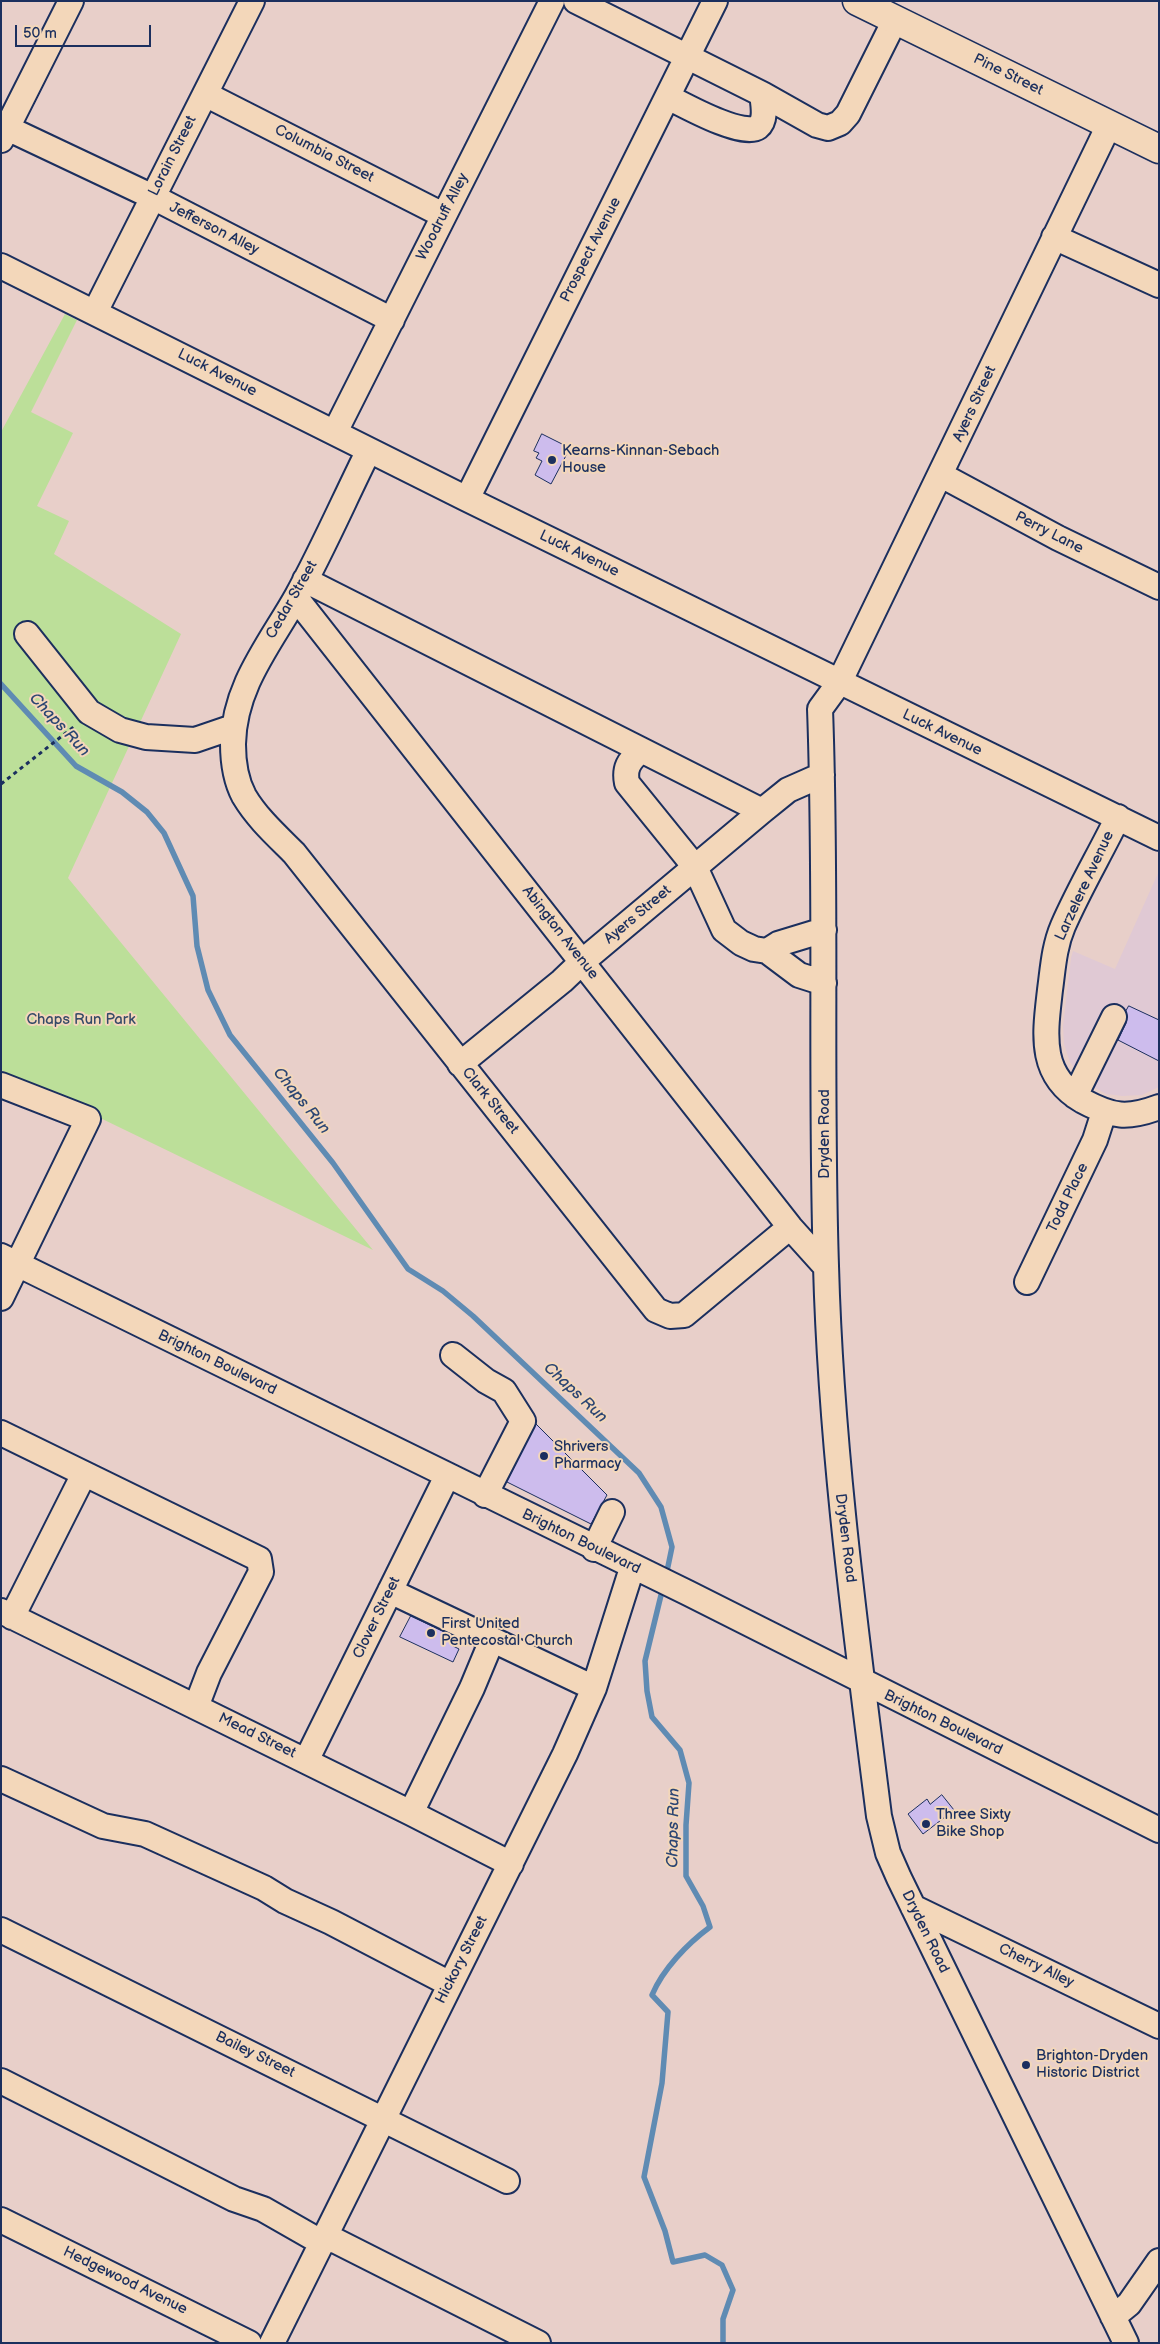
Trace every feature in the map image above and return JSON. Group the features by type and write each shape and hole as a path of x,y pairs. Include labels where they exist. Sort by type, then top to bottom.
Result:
{"main road":[{"name":"Pine Street","path":"857,1 1159,149"}],"street":[{"path":"4,134 71,1"},
{"name":"Lorain Street","path":"94,312 252,1"},
{"name":"Woodruff Alley","path":"335,432 552,1"},
{"path":"576,1 828,128 840,123 848,114 895,20"},
{"name":"Prospect Avenue","path":"467,499 715,1"},
{"name":"Columbia Street","path":"205,94 443,215"},
{"path":"668,98 734,128 748,130 758,127 763,119 762,94"},
{"name":"Ayers Street","path":"839,683 1109,125"},
{"name":"Jefferson Alley","path":"4,134 152,197 392,320"},
{"path":"1054,237 1159,285"},
{"name":"Luck Avenue","path":"1,266 839,683 1159,838"},
{"name":"Cedar Street","path":"233,755 233,727 242,690 261,653 300,589 369,450"},
{"name":"Perry Lane","path":"941,475 1058,538 1159,587"},
{"path":"300,589 762,811"},
{"name":"Abington Avenue","path":"300,589 583,961 790,1227 826,1267"},
{"path":"27,634 89,712 120,730 146,737 194,740 233,727"},
{"name":"Dryden Road","path":"839,683 820,709 824,930 826,1267 838,1484 879,1816 888,1853 913,1907 1126,2343"},
{"path":"640,751 630,760 625,772 627,783 695,867 724,930 740,943 754,949 767,951 799,974 824,983"},
{"name":"Clark Street","path":"233,755 243,793 252,808 294,853 656,1310 670,1316 684,1315 790,1227"},
{"name":"Ayers Street","path":"460,1064 562,981 583,961 788,790 822,775"},
{"name":"Larzelere Avenue","path":"1118,817 1062,927 1054,951 1045,1037 1049,1060 1058,1080 1075,1096 1104,1112 1137,1115 1159,1107"},
{"path":"767,951 778,944 824,930"},
{"path":"1075,1096 1114,1017"},
{"path":"1,1085 88,1119 9,1260 1,1298"},
{"name":"Todd Place","path":"1027,1282 1096,1140 1104,1112"},
{"name":"Brighton Boulevard","path":"9,1260 594,1549 688,1593 1159,1830"},
{"path":"453,1355 486,1381 504,1390 523,1421 486,1495"},
{"path":"1,1434 259,1559 261,1572 209,1673 196,1707"},
{"path":"7,1614 84,1474"},
{"name":"Clover Street","path":"306,1761 447,1476"},
{"path":"594,1549 612,1512"},
{"name":"Hickory Street","path":"272,2343 565,1754 641,1572"},
{"path":"390,1591 594,1688"},
{"name":"Mead Street","path":"7,1614 511,1864"},
{"path":"411,1813 472,1688 492,1640"},
{"path":"1,1779 103,1826 146,1834 264,1888 286,1902 331,1922 450,1984"},
{"name":"Cherry Alley","path":"913,1907 1159,2026"},
{"name":"Bailey Street","path":"1,1930 507,2181"},
{"path":"1,2081 234,2199 263,2209 312,2237 336,2240 538,2343"},
{"name":"Hedgewood Avenue","path":"1,2220 249,2343"},
{"path":"1113,2318 1129,2304 1159,2261"}],"path":[{"path":"1,784 72,729"}],"shaded area":[{"path":"1159,871 1159,1087 1142,1095 1122,1096 1106,1094 1092,1086 1079,1075 1070,1062 1064,1044 1063,1026 1071,958 1073,951 1115,969"}],"green space":[{"name":"Chaps Run Park","path":"65,314 77,320 31,412 73,433 37,506 69,521 54,554 181,634 68,878 373,1250 1,1070 1,432"}],"building":[{"name":"Kearns-Kinnan-Sebach House","path":"542,434 570,448 551,484 535,475 542,461 536,458 539,453 534,451"},
{"path":"1129,1006 1159,1020 1159,1061 1118,1040 1126,1023 1126,1011"},
{"name":"Shrivers Pharmacy","path":"536,1424 607,1495 591,1524 507,1482"},
{"name":"First United Pentecostal Church","path":"411,1616 457,1638 453,1646 459,1649 453,1662 400,1637"},
{"name":"Three Sixty Bike Shop","path":"942,1795 954,1810 923,1834 908,1814 927,1799 930,1804"}],"waterway":[{"name":"Chaps Run","path":"1,684 76,766 122,792 147,812 164,833 193,896 197,946 208,990 230,1035 333,1163 408,1269 443,1291 473,1316 639,1473 661,1507 672,1547 666,1576"},
{"name":"Chaps Run","path":"663,1587 645,1661 647,1691 652,1717 680,1750 689,1783 686,1825 686,1876 703,1906 710,1927 676,1958 662,1976 652,1995 668,2012 662,2083 644,2177 665,2231 673,2262 705,2255 722,2265 733,2290 723,2319 723,2343"}],"place":[{"name":"Kearns-Kinnan-Sebach House","path":"552,460"},
{"name":"Shrivers Pharmacy","path":"544,1456"},
{"name":"First United Pentecostal Church","path":"431,1633"},
{"name":"Three Sixty Bike Shop","path":"926,1824"},
{"name":"Brighton-Dryden Historic District","path":"1026,2065"}]}
